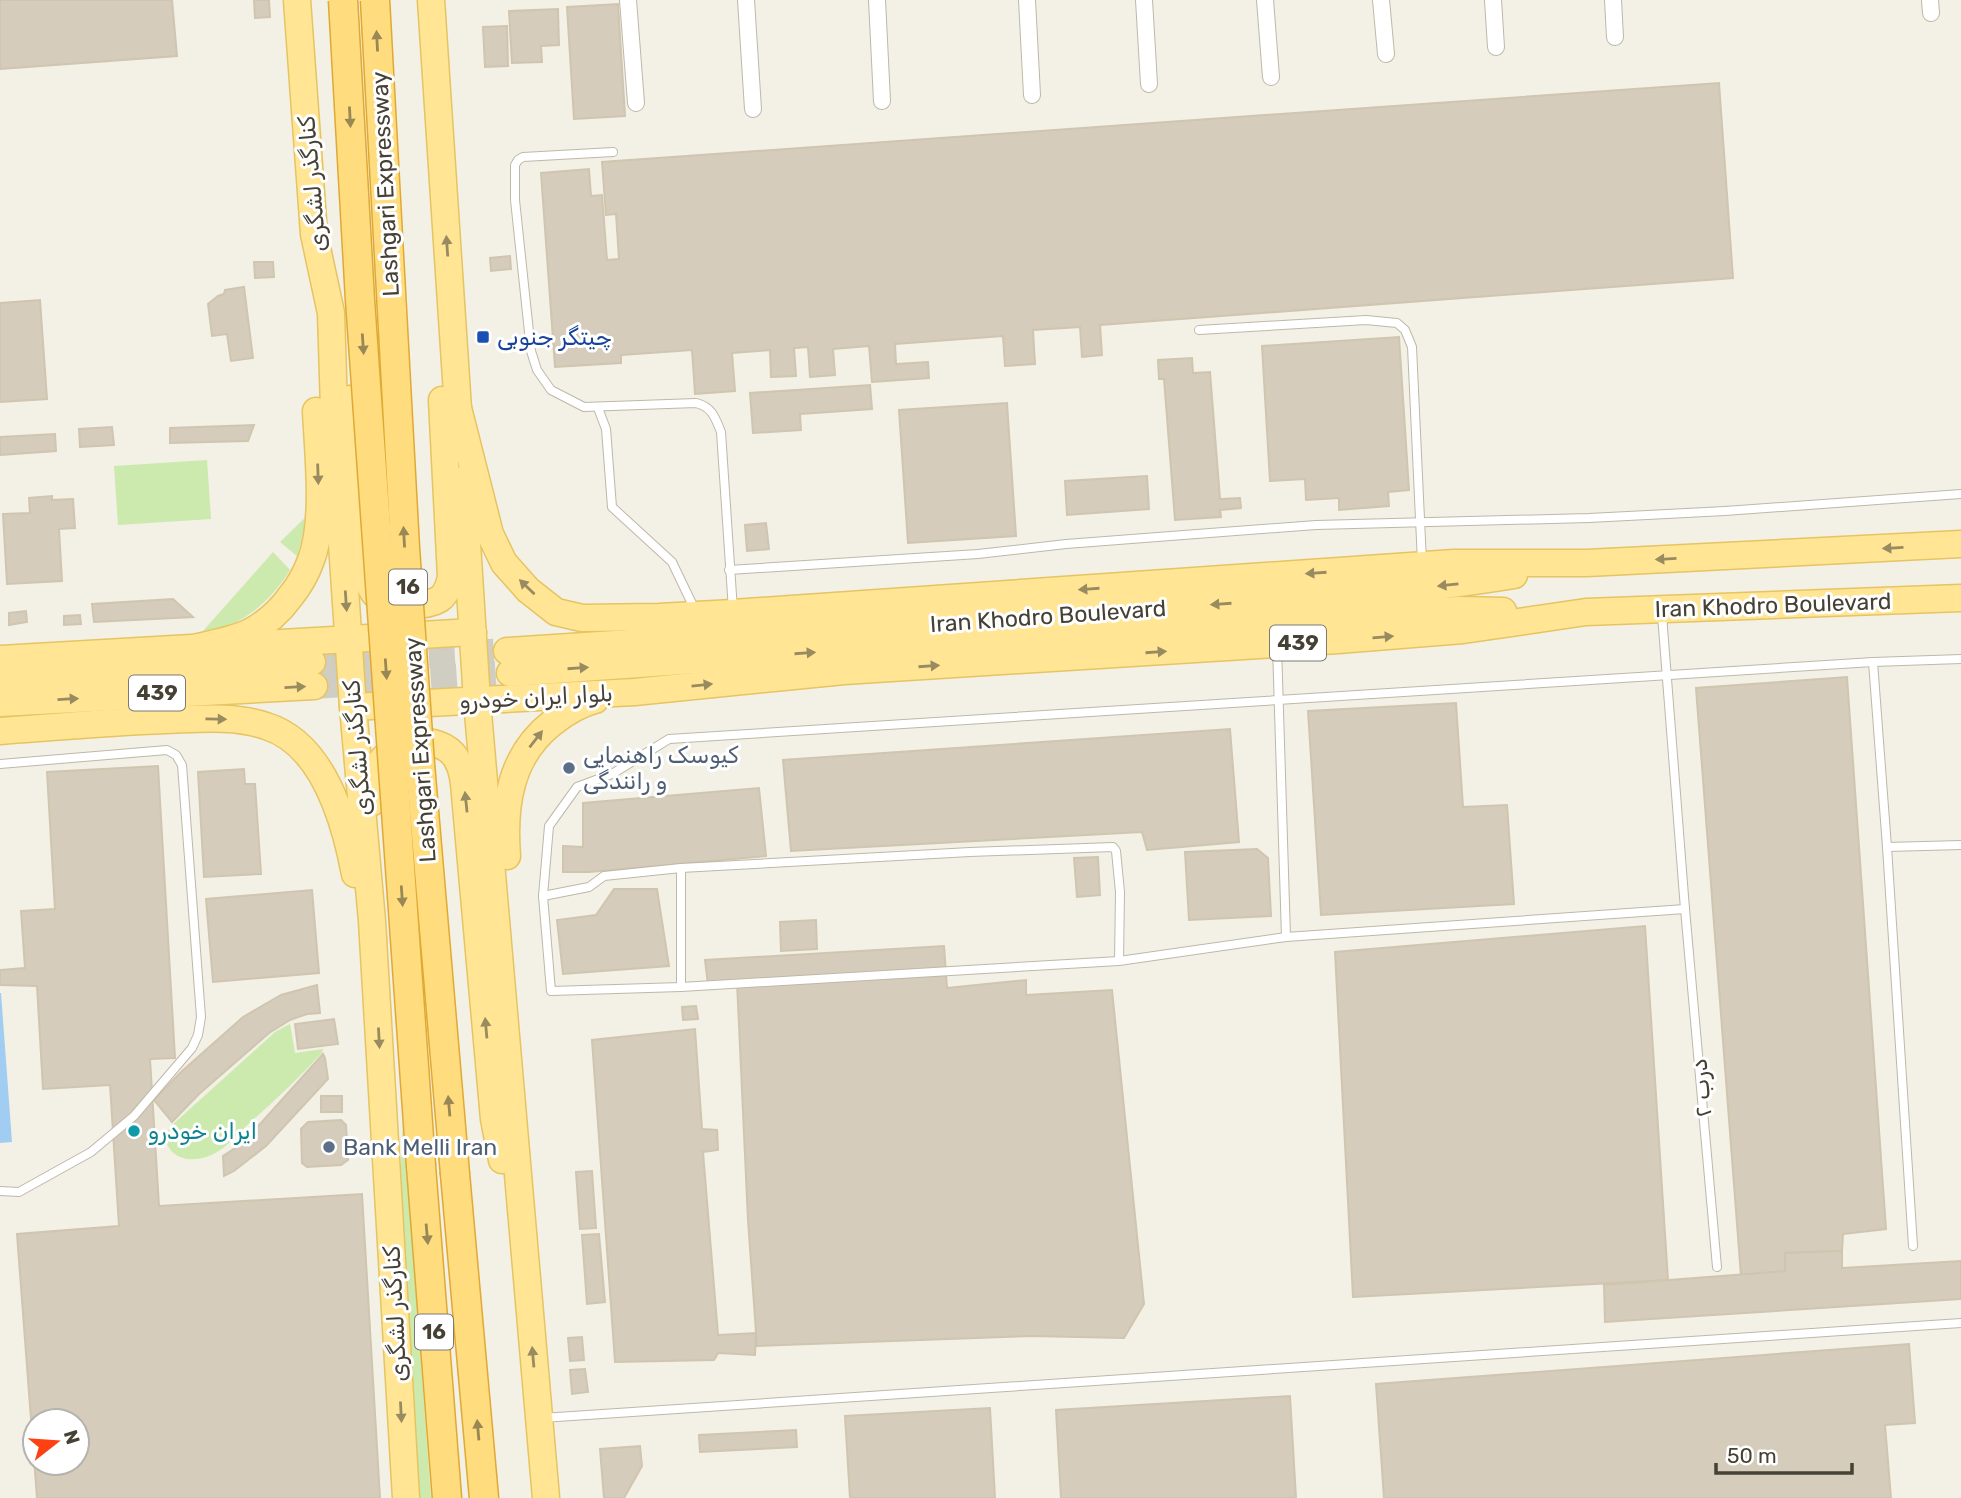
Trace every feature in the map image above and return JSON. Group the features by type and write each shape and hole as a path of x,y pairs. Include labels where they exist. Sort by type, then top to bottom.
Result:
{"highway":[{"name":"Lashgari Expressway","path":"343,0 361,314 447,1498"},
{"name":"Lashgari Expressway","path":"375,0 420,764 484,1498"}],"main road":[{"name":"کنارگذر لشگری","path":"297,0 314,234 331,313 335,440 353,707 372,921 406,1498"},
{"path":"430,0 477,701 546,1498"},
{"path":"198,647 250,632 269,620 300,584 312,560 319,503 314,234"},
{"path":"331,313 349,384 366,574 377,597 403,605 425,603 440,599 448,590 451,577 441,379 451,300"},
{"path":"458,408 490,534 504,563 528,590 556,611 582,618 697,615"},
{"name":"Iran Khodro Boulevard","path":"697,615 1454,563 1587,563 1961,544"},
{"name":"Iran Khodro Boulevard","path":"1189,617 1365,593 1459,584 1587,563"},
{"name":"Iran Khodro Boulevard","path":"508,662 1189,617 1459,610 1586,612 1961,598"},
{"name":"Iran Khodro Boulevard","path":"634,692 844,671 1463,630 1586,612"},
{"name":"439","path":"0,659 473,632"},
{"name":"439","path":"0,681 313,674 0,703"},
{"path":"525,1264 528,1116 505,830 508,798 520,760 541,732 565,713 590,701 634,692"},
{"name":"بلوار ایران خودرو","path":"353,707 634,692"},
{"name":"439","path":"0,731 216,719 255,723 288,736 308,755 326,780 336,805 353,866 377,1000"},
{"path":"372,921 370,811 377,767 386,755 397,747 425,742 438,744 449,750 463,773 494,1119 525,1264"}],"street":[{"path":"628,0 636,103"},
{"path":"746,0 753,109"},
{"path":"877,0 882,101"},
{"path":"1027,0 1032,95"},
{"path":"1144,0 1149,84"},
{"path":"1265,0 1270,77"},
{"path":"1381,0 1386,54"},
{"path":"1493,0 1496,47"},
{"path":"1613,0 1615,37"}],"lane":[{"path":"613,152 523,158 515,165 514,200 531,351 537,370 551,390 584,407 696,403 706,405 715,415 720,432 733,613"},
{"path":"1199,330 1366,320 1397,323 1405,330 1412,346 1422,565"},
{"path":"598,408 606,429 612,507 672,562 697,615"},
{"path":"729,570 978,554 1066,544 1316,526 1589,518 1961,494"},
{"name":"درب ۲","path":"1661,609 1717,1267"},
{"path":"1277,644 1286,937"},
{"path":"1685,909 1286,937 1119,961 681,988 551,991 543,896 550,826 577,787 612,774 669,739 1872,662 1961,659"},
{"path":"1872,662 1913,1246"},
{"path":"0,764 167,750 176,755 183,765 201,1017 198,1035 192,1048 134,1115 91,1152 19,1192 0,1191"},
{"path":"1887,847 1961,845"},
{"path":"543,896 589,887 604,876 681,868 1112,847 1116,851 1120,892 1119,961"},
{"path":"681,868 681,988"},
{"path":"539,1418 1961,1323"}],"green space":[{"path":"207,460 211,519 118,525 114,466"},
{"path":"309,514 297,556 280,542"},
{"path":"273,552 290,570 273,593 242,619 217,629 203,631"},
{"path":"290,1024 295,1053 323,1049 322,1053 222,1149 198,1159 185,1159 174,1154 164,1137 171,1126 275,1032"},
{"path":"403,1119 431,1498 419,1498 399,1198"}],"water":[{"path":"0,993 12,1142 0,1143"}],"building":[{"path":"0,0 172,0 177,56 0,69"},
{"path":"254,0 269,0 270,17 255,18"},
{"path":"618,4 625,116 574,119 567,7"},
{"path":"558,9 559,45 541,46 542,62 512,63 509,11"},
{"path":"507,26 508,66 485,67 483,27"},
{"path":"1719,83 1733,278 1100,325 1102,355 1082,357 1080,327 1033,330 1035,364 1005,366 1003,336 895,344 896,364 928,362 929,378 872,382 869,346 833,349 835,375 810,377 808,347 794,348 796,376 771,377 770,350 732,353 735,391 695,394 692,350 621,355 621,363 555,367 541,173 589,169 591,196 602,195 607,260 619,259 616,214 606,215 602,162"},
{"path":"510,256 511,269 491,271 490,258"},
{"path":"254,262 273,262 274,277 255,278"},
{"path":"244,287 253,358 231,361 227,334 212,336 208,304 224,294 225,290"},
{"path":"40,300 47,399 0,402 0,303"},
{"path":"1399,337 1409,490 1388,492 1389,506 1339,510 1339,498 1306,500 1305,479 1270,481 1262,346"},
{"path":"1192,358 1193,373 1210,372 1220,499 1240,498 1241,508 1220,510 1221,517 1175,520 1164,379 1159,379 1158,360"},
{"path":"870,385 872,409 800,414 801,430 753,433 750,393"},
{"path":"1007,403 1016,536 908,543 899,410"},
{"path":"254,425 248,441 170,443 170,428"},
{"path":"112,427 114,445 80,447 79,429"},
{"path":"55,434 56,451 0,455 0,437"},
{"path":"1147,476 1149,509 1067,515 1065,481"},
{"path":"52,496 52,500 73,499 75,528 59,529 62,581 7,584 3,514 30,513 29,498"},
{"path":"766,523 769,549 747,551 745,525"},
{"path":"173,599 193,617 94,622 92,604"},
{"path":"26,611 27,622 9,625 9,613"},
{"path":"80,615 81,624 64,625 64,616"},
{"path":"1847,677 1886,1229 1843,1234 1842,1251 1785,1253 1785,1271 1741,1276 1696,688"},
{"path":"1456,703 1463,807 1507,805 1514,904 1321,915 1308,711"},
{"path":"1230,729 1239,842 1147,850 1142,832 791,851 783,760"},
{"name":"ایران خودرو","path":"158,766 175,1058 150,1059 159,1206 362,1194 380,1498 37,1498 35,1477 91,1477 91,1407 30,1407 17,1234 119,1226 110,1085 43,1089 37,986 0,985 0,970 25,968 21,911 55,909 47,772"},
{"path":"244,769 245,784 255,784 261,874 204,877 198,772"},
{"path":"759,788 766,856 563,872 563,846 583,847 583,803"},
{"path":"1257,849 1268,858 1271,916 1189,920 1185,852"},
{"path":"1098,857 1100,895 1077,897 1074,858"},
{"path":"614,889 657,889 669,966 563,974 557,920 596,915"},
{"path":"312,890 319,973 213,982 206,899"},
{"path":"816,920 817,949 781,951 780,922"},
{"path":"1645,926 1668,1280 1353,1297 1335,952"},
{"path":"944,946 947,988 1026,980 1026,995 1112,990 1144,1304 1124,1338 1032,1336 757,1346 737,982 708,985 705,960"},
{"path":"317,985 320,1013 290,1020 269,1033 199,1094 172,1122 154,1100 243,1017 281,995"},
{"path":"696,1006 698,1019 683,1020 682,1007"},
{"path":"334,1019 338,1044 298,1049 295,1024"},
{"path":"695,1029 702,1129 717,1130 718,1150 703,1152 718,1335 756,1333 755,1355 718,1353 714,1360 615,1362 592,1040"},
{"path":"323,1054 328,1079 266,1146 224,1176 223,1156 238,1146 261,1123"},
{"path":"321,1096 342,1096 342,1112 321,1112"},
{"path":"341,1120 346,1125 348,1160 341,1165 307,1167 302,1163 301,1129 308,1122"},
{"path":"592,1171 596,1228 580,1229 576,1172"},
{"path":"599,1234 605,1302 587,1304 582,1235"},
{"path":"1842,1251 1842,1268 1961,1261 1961,1299 1605,1322 1604,1285 1785,1271 1785,1253"},
{"path":"582,1337 584,1360 570,1361 568,1338"},
{"path":"1909,1344 1915,1423 1885,1425 1891,1498 1384,1498 1376,1384"},
{"path":"585,1369 588,1392 572,1394 570,1370"},
{"path":"1290,1396 1296,1498 1061,1498 1056,1410"},
{"path":"990,1408 995,1498 850,1498 845,1416"},
{"path":"796,1430 797,1447 700,1452 699,1435"},
{"path":"640,1446 642,1466 624,1498 604,1498 600,1449"}],"tunnel":[{"path":"312,662 507,651"},
{"path":"314,686 510,673"}],"place":[{"name":"چیتگر جنوبی","path":"483,337"},
{"name":"کیوسک راهنمایی و رانندگی","path":"569,768"},
{"name":"ایران خودرو","path":"134,1131"},
{"name":"Bank Melli Iran","path":"329,1147"}]}
